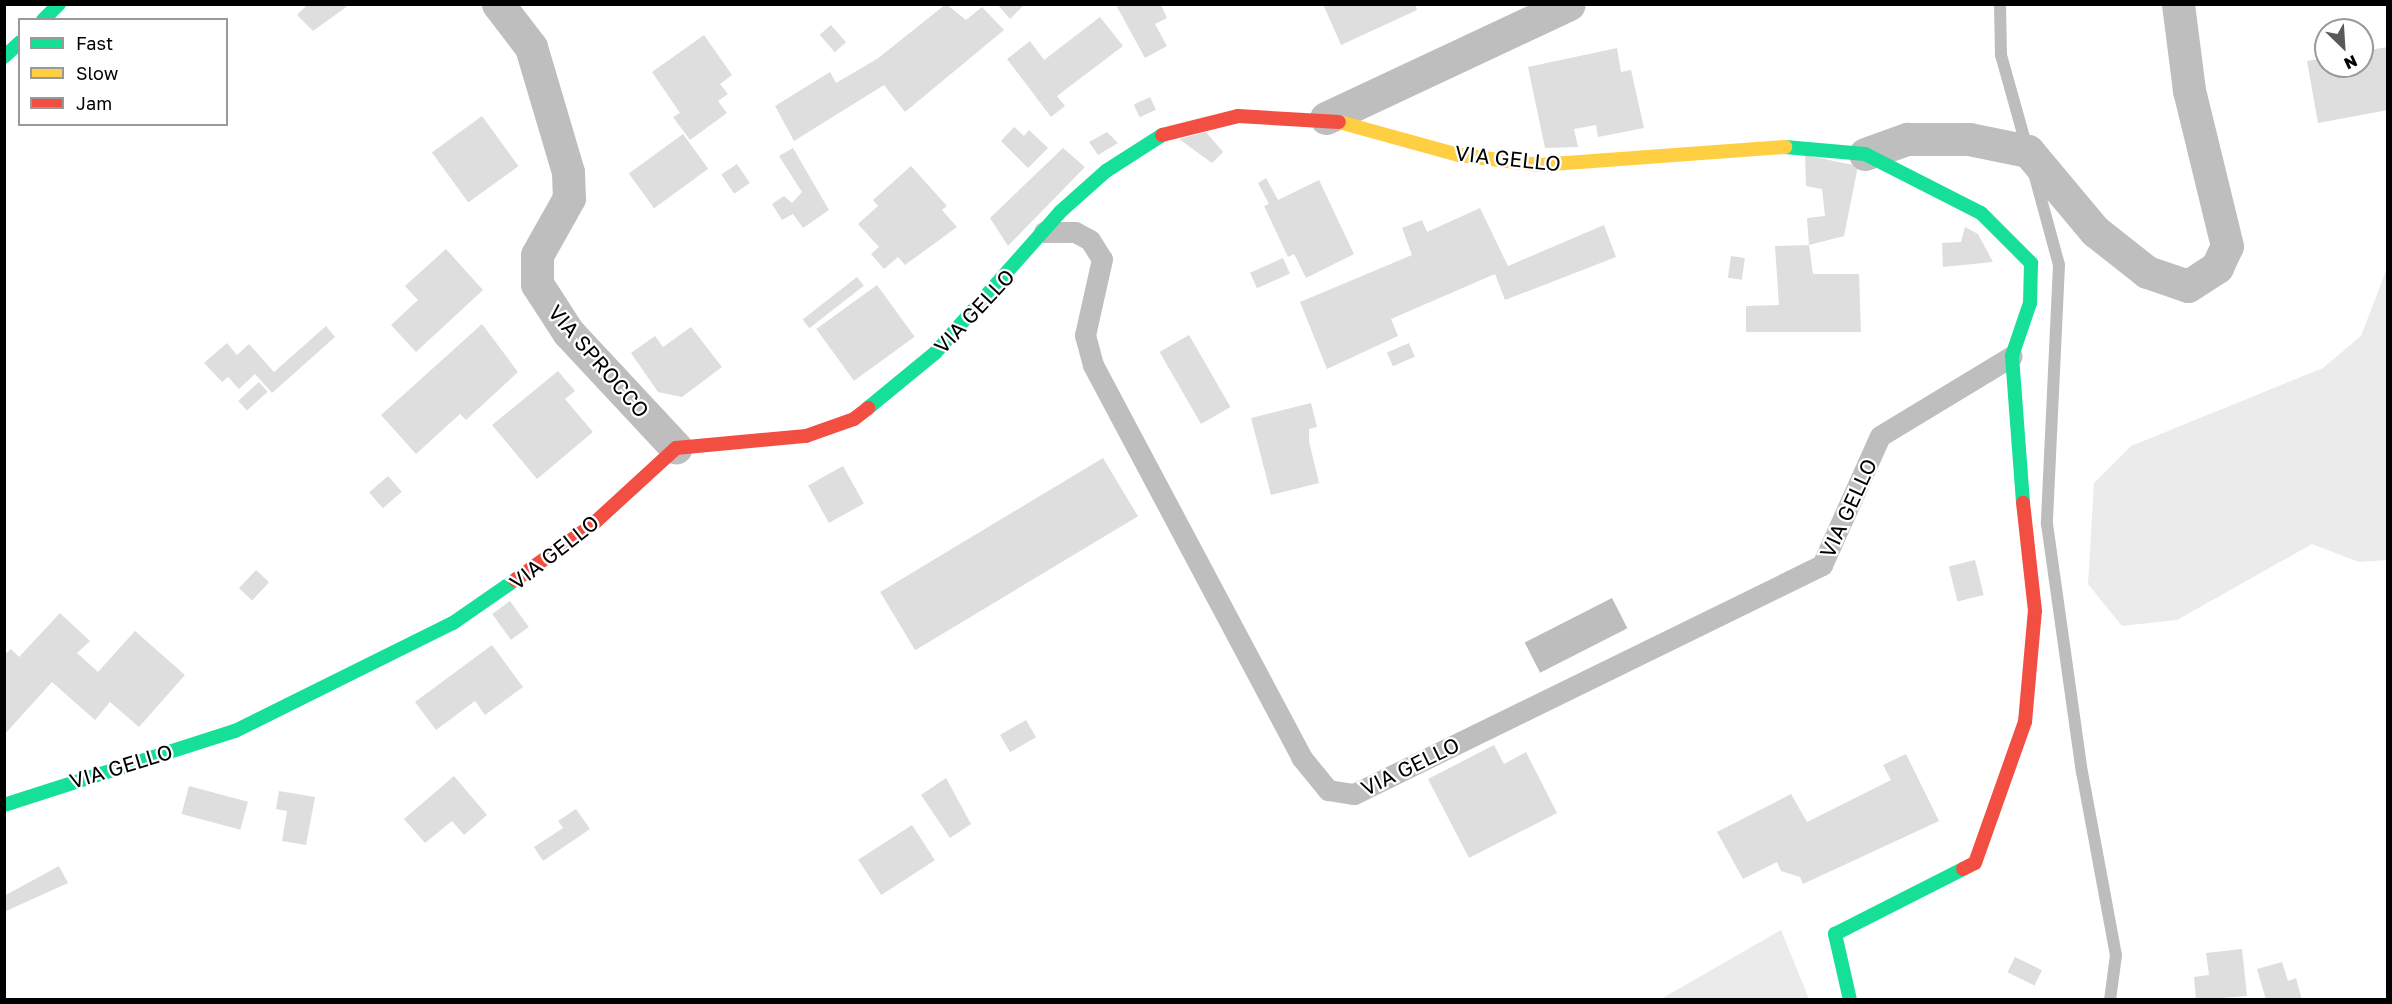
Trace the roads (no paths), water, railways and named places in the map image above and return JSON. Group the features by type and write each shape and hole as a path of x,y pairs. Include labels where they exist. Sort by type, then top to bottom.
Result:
{"street":[{"path":"45,18 59,4"},
{"name":"VIA SPROCCO","path":"498,4 531,47 568,172 569,198 537,255 537,284 568,332 676,448"},
{"name":"VIA GELLO","path":"1326,118 1569,4"},
{"path":"1865,154 1907,140 2014,148 2095,231 2147,272 2188,286 2217,267 2227,246 2189,90 2178,4"},
{"path":"4,57 18,44"},
{"name":"VIA GELLO","path":"4,805 235,731 453,623 592,525 676,448 806,436 854,419 935,353 1044,232 1106,171 1169,130 1238,116 1326,118 1460,155 1539,165 1801,146 1865,154 1982,213 2031,263 2030,303 2012,356 2014,428 2035,611 2025,722 1975,862 1835,934 1850,999"}],"lane":[{"name":"VIA GELLO","path":"1044,232 1075,232 1090,240 1102,259 1085,335 1094,365 1301,758 1328,790 1354,794 1822,565 1880,436 2012,356"}],"waterway":[{"path":"2000,4 2001,55 2027,148"},
{"path":"2034,173 2059,265 2047,524 2082,772 2116,955 2110,1000"}]}
